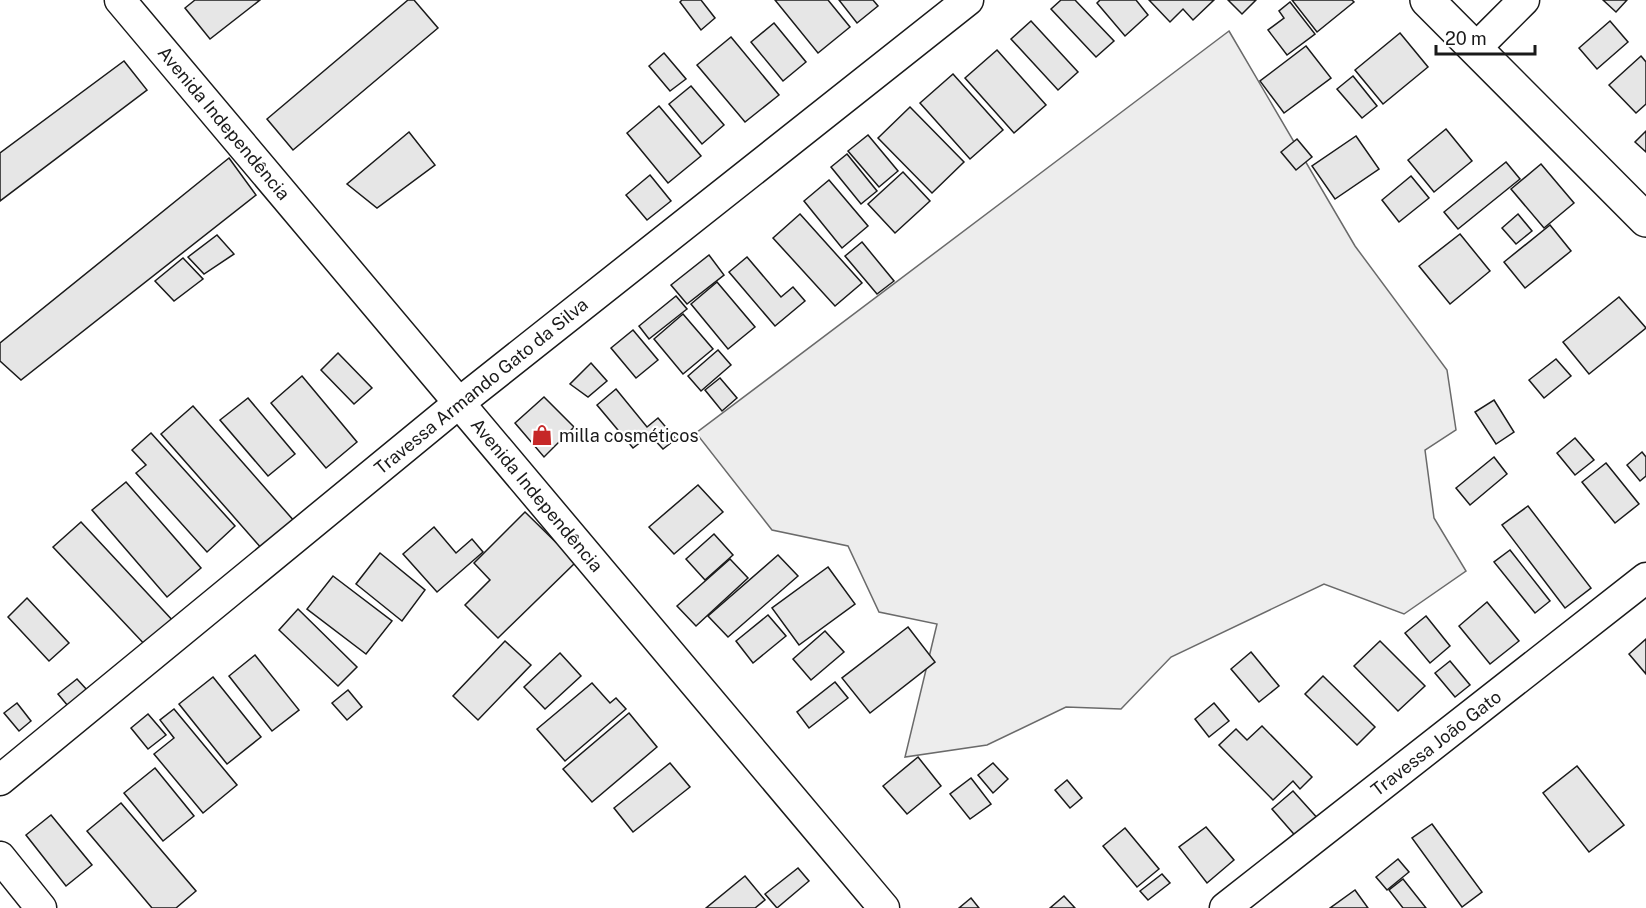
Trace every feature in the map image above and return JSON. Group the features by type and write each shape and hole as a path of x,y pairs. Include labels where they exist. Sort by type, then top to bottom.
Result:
{"street":[{"name":"Avenida Independência","path":"120,0 884,908"},
{"name":"Travessa Armando Gato da Silva","path":"0,780 459,403 968,0"},
{"path":"1427,0 1646,220"},
{"path":"1476,48 1524,0"},
{"name":"Travessa João Gato","path":"1225,908 1646,578"},
{"path":"0,857 41,908"}],"shaded area":[{"path":"1229,31 1355,246 1447,370 1456,430 1425,450 1434,518 1466,571 1404,614 1324,584 1171,657 1121,709 1066,707 987,745 905,757 937,624 879,612 848,546 772,530 696,433"}],"building":[{"path":"195,0 260,0 210,39 185,8"},
{"path":"408,0 414,0 438,28 293,150 267,119"},
{"path":"682,0 701,0 715,18 701,30 680,2"},
{"path":"775,0 828,0 850,27 818,53"},
{"path":"839,0 873,0 878,6 857,23"},
{"path":"1061,0 1075,0 1114,41 1096,57 1051,9"},
{"path":"1100,0 1136,0 1148,15 1125,36 1097,3"},
{"path":"1149,0 1214,0 1193,20 1183,9 1170,22"},
{"path":"1228,0 1256,0 1242,14"},
{"path":"1292,0 1352,0 1354,2 1317,32"},
{"path":"1603,0 1627,0 1616,12"},
{"path":"1290,2 1315,34 1287,55 1268,30 1284,18 1279,11"},
{"path":"1031,21 1078,72 1058,90 1011,39"},
{"path":"1610,21 1628,42 1597,69 1579,48"},
{"path":"774,23 806,62 783,81 751,42"},
{"path":"1400,33 1428,67 1383,104 1355,70"},
{"path":"731,37 779,95 745,122 697,65"},
{"path":"1306,46 1331,78 1284,113 1260,81"},
{"path":"997,50 1046,105 1014,133 965,78"},
{"path":"664,53 686,79 670,91 649,66"},
{"path":"1641,56 1646,62 1646,104 1636,113 1609,85"},
{"path":"124,61 147,90 0,201 0,153"},
{"path":"953,74 1003,130 970,159 920,103"},
{"path":"1353,76 1377,106 1362,118 1337,89"},
{"path":"691,86 724,125 702,144 669,104"},
{"path":"659,106 701,156 668,183 627,133"},
{"path":"910,107 964,162 932,193 878,138"},
{"path":"1446,129 1472,161 1434,192 1408,160"},
{"path":"1646,131 1646,152 1635,142"},
{"path":"409,132 435,165 377,208 347,184"},
{"path":"868,135 898,171 879,187 848,151"},
{"path":"1356,136 1379,169 1335,199 1312,166"},
{"path":"1297,139 1312,157 1296,170 1281,152"},
{"path":"847,154 877,191 861,204 831,167"},
{"path":"229,158 256,195 21,380 0,361 0,343"},
{"path":"1506,162 1520,179 1458,229 1444,212"},
{"path":"1541,164 1574,203 1544,228 1511,189"},
{"path":"903,172 930,201 895,233 868,204"},
{"path":"650,175 671,201 647,220 626,195"},
{"path":"1411,176 1429,198 1399,222 1382,200"},
{"path":"829,180 868,226 842,248 804,201"},
{"path":"800,214 862,283 835,306 773,238"},
{"path":"1518,214 1532,231 1516,244 1502,228"},
{"path":"1550,225 1571,251 1525,288 1504,262"},
{"path":"1460,234 1490,271 1450,304 1419,266"},
{"path":"217,235 234,254 204,274 188,257"},
{"path":"862,242 894,281 877,294 845,256"},
{"path":"709,255 724,275 687,304 671,285"},
{"path":"747,257 781,297 793,287 805,301 775,326 729,272"},
{"path":"183,258 203,279 174,301 155,281"},
{"path":"717,282 755,327 728,349 691,304"},
{"path":"676,296 687,309 649,339 639,326"},
{"path":"1619,297 1646,328 1589,374 1563,342"},
{"path":"683,314 713,349 683,374 654,339"},
{"path":"633,330 658,360 636,378 611,348"},
{"path":"718,350 731,365 701,391 688,376"},
{"path":"338,353 372,388 354,404 321,370"},
{"path":"1556,359 1571,376 1544,398 1529,380"},
{"path":"591,363 607,381 588,397 570,384"},
{"path":"302,376 357,442 326,468 271,403"},
{"path":"720,378 737,398 722,411 705,390"},
{"path":"616,389 647,427 658,418 676,439 663,449 650,435 633,448 597,405"},
{"path":"544,397 574,427 544,457 515,423"},
{"path":"248,398 295,454 268,476 220,420"},
{"path":"1494,400 1514,432 1496,444 1475,412"},
{"path":"193,406 295,522 263,550 161,434"},
{"path":"151,433 235,526 207,552 136,473 146,465 132,450"},
{"path":"1575,438 1594,460 1575,475 1557,453"},
{"path":"1642,452 1646,457 1646,476 1640,481 1627,465"},
{"path":"1494,457 1507,474 1470,505 1456,488"},
{"path":"1606,463 1639,504 1615,523 1582,482"},
{"path":"126,482 201,568 167,597 92,510"},
{"path":"698,485 723,512 674,554 649,527"},
{"path":"1528,506 1591,588 1565,608 1502,525"},
{"path":"525,512 576,562 498,638 465,605 490,580 474,563"},
{"path":"81,522 175,623 148,648 53,547"},
{"path":"434,527 456,553 472,539 483,552 437,592 403,554"},
{"path":"714,534 733,555 705,580 686,559"},
{"path":"1510,550 1550,601 1535,613 1494,562"},
{"path":"380,553 425,590 402,621 356,584"},
{"path":"778,555 798,576 728,637 708,616"},
{"path":"730,559 748,578 696,626 677,606"},
{"path":"828,567 855,604 799,645 772,608"},
{"path":"333,576 392,621 366,654 307,609"},
{"path":"27,598 69,643 49,661 8,617"},
{"path":"1487,602 1519,641 1490,664 1459,626"},
{"path":"298,609 357,667 338,686 279,630"},
{"path":"768,615 786,636 753,663 736,641"},
{"path":"1426,616 1450,646 1430,663 1405,633"},
{"path":"908,627 935,662 870,713 842,678"},
{"path":"825,631 844,652 811,680 793,659"},
{"path":"1646,639 1646,674 1629,654"},
{"path":"505,641 531,665 478,720 453,696"},
{"path":"1380,641 1425,686 1398,711 1354,666"},
{"path":"1251,652 1279,686 1259,702 1231,669"},
{"path":"560,653 581,676 545,709 524,687"},
{"path":"255,655 299,710 272,731 229,676"},
{"path":"1450,661 1470,685 1455,697 1435,673"},
{"path":"1323,676 1375,727 1357,745 1305,694"},
{"path":"213,677 261,737 227,764 179,704"},
{"path":"77,679 87,690 68,706 58,694"},
{"path":"835,682 848,698 809,728 797,712"},
{"path":"592,683 610,703 616,698 626,709 565,761 537,729"},
{"path":"348,690 362,707 347,720 332,703"},
{"path":"17,703 31,721 19,731 4,713"},
{"path":"1214,703 1229,721 1209,737 1195,719"},
{"path":"174,709 237,785 203,813 154,754 174,738 160,720"},
{"path":"629,713 657,747 592,802 563,769"},
{"path":"148,714 166,735 148,749 131,728"},
{"path":"1262,726 1312,777 1300,789 1293,781 1273,800 1219,745 1236,729 1247,740"},
{"path":"918,757 941,786 907,814 883,786"},
{"path":"670,763 690,787 633,832 614,808"},
{"path":"993,763 1008,779 993,793 978,775"},
{"path":"1577,766 1624,825 1589,852 1543,793"},
{"path":"155,768 194,816 163,841 124,793"},
{"path":"971,778 991,804 970,819 950,794"},
{"path":"1067,780 1082,798 1070,808 1055,790"},
{"path":"1293,791 1320,821 1299,840 1272,809"},
{"path":"121,803 196,891 176,908 152,908 87,831"},
{"path":"51,815 92,865 66,886 26,835"},
{"path":"1432,824 1482,892 1462,907 1412,838"},
{"path":"1206,827 1234,860 1207,883 1179,847"},
{"path":"1125,828 1159,869 1137,887 1103,846"},
{"path":"1398,859 1409,872 1387,890 1376,877"},
{"path":"798,868 809,881 777,908 765,894"},
{"path":"1162,874 1170,883 1148,900 1140,891"},
{"path":"745,876 765,900 755,908 706,908"},
{"path":"1403,879 1426,908 1403,908 1389,890"},
{"path":"1355,890 1368,908 1330,908"},
{"path":"1064,896 1075,908 1050,908"},
{"path":"971,898 979,908 959,908"}],"place":[{"name":"milla cosméticos","path":"542,435"}]}
